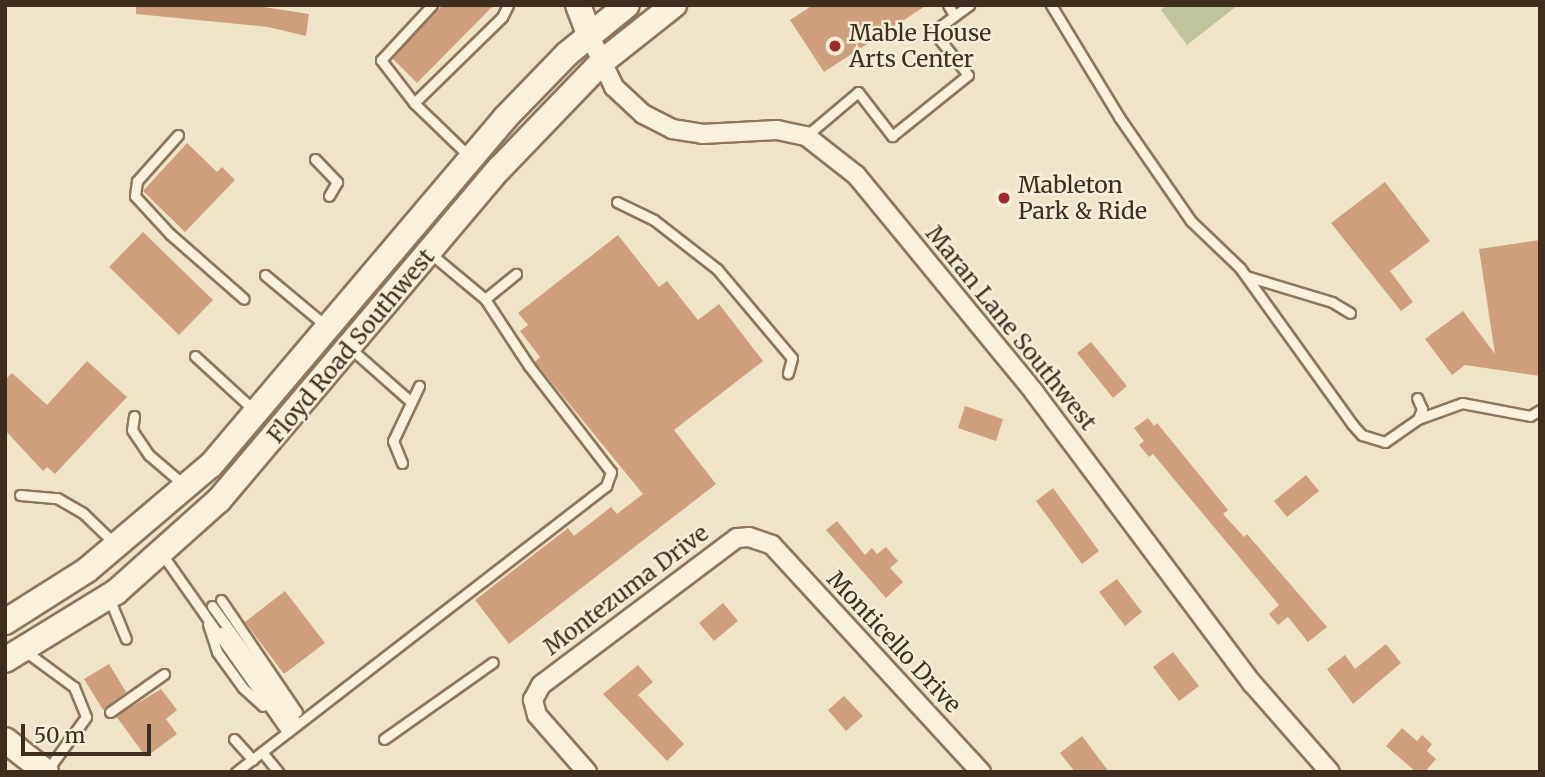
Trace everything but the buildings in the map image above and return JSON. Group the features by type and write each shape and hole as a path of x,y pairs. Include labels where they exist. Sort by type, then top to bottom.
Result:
{"main road":[{"path":"578,5 589,34"},
{"name":"Floyd Road Southwest","path":"8,615 118,546 187,488 257,413 471,157 589,34 627,5"},
{"name":"Floyd Road Southwest","path":"14,655 109,597 162,554 244,473 500,168 602,62 674,5"},
{"path":"5,740 46,772"}],"street":[{"name":"Maran Lane Southwest","path":"589,34 614,88 628,102 672,128 702,134 778,130 806,136 856,175 1034,392 1252,683 1330,772"},
{"name":"Montezuma Drive","path":"587,772 537,715 533,700 541,684 737,538 750,537 772,545"},
{"name":"Monticello Drive","path":"772,545 981,772"}],"lane":[{"path":"432,5 381,60 414,103 471,157"},
{"path":"414,103 502,17 508,5"},
{"path":"948,5 954,15"},
{"path":"806,136 858,92 892,136 968,75 932,33 969,5"},
{"path":"1051,5 1119,117 1191,221 1246,276 1362,435 1385,442 1418,419 1462,403 1530,416 1540,410"},
{"path":"178,135 137,181 135,196 170,234 244,299"},
{"path":"315,159 337,182 329,196"},
{"path":"617,202 654,220 717,269 792,358 788,373"},
{"path":"236,772 606,486 611,472 529,366 485,299 430,253"},
{"path":"485,299 516,274"},
{"path":"265,275 327,328"},
{"path":"1246,276 1332,302 1350,313"},
{"path":"350,348 411,402"},
{"path":"195,356 257,413"},
{"path":"402,463 393,441 419,386"},
{"path":"1417,398 1422,409 1418,419"},
{"path":"134,416 132,430 149,456 187,488"},
{"path":"20,495 57,498 83,513 118,546"},
{"path":"162,554 271,667 295,726"},
{"path":"109,597 126,639"},
{"path":"213,606 242,655 295,726"},
{"path":"213,606 276,717 295,726"},
{"path":"14,655 74,687 86,717 46,772"},
{"path":"384,739 493,662"},
{"path":"110,712 164,674"},
{"path":"234,739 253,760"},
{"path":"262,752 278,772"}],"green space":[{"path":"1167,5 1238,5 1187,45 1161,10"}],"place":[{"name":"Mable House Arts Center","path":"835,46"},
{"name":"Mableton Park & Ride","path":"1004,198"}]}
